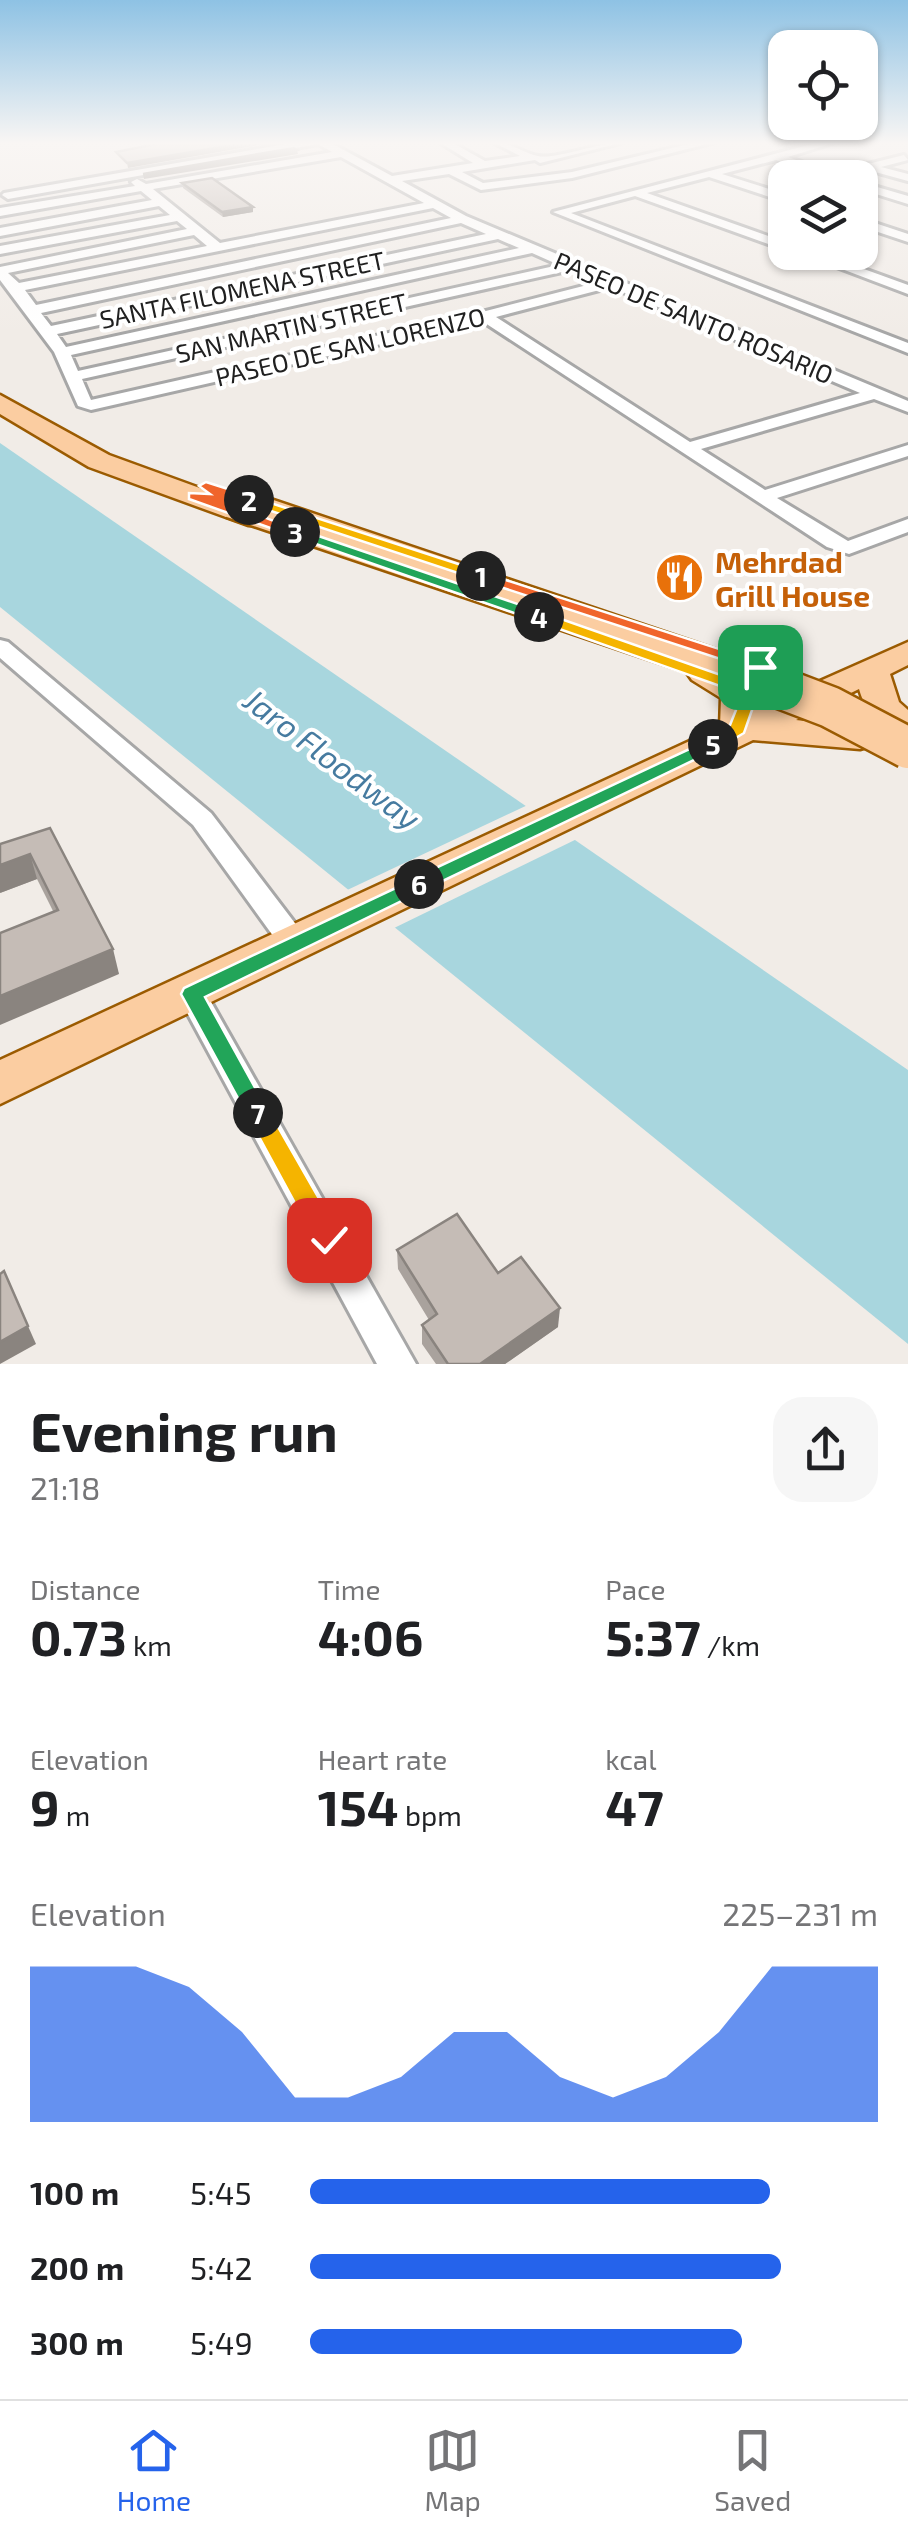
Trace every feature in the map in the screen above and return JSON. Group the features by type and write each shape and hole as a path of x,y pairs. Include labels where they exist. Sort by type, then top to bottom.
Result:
{"main road":[{"path":"0,384 68,430 210,495 704,672 860,738"},
{"path":"0,403 99,461 760,667 825,692 908,743"},
{"path":"210,495 744,674 908,743"},
{"path":"0,1084 908,652"},
{"path":"760,667 807,673 872,670"},
{"path":"872,670 882,707 908,743"},
{"path":"704,672 729,684 739,696 744,710 742,730"},
{"path":"742,730 825,730 908,743"}],"street":[{"path":"0,212 38,206"},
{"path":"0,232 141,206"},
{"path":"165,206 193,232 340,346"},
{"path":"16,288 429,206"},
{"name":"PASEO DE SANTO ROSARIO","path":"433,206 908,407"},
{"path":"582,206 558,212 908,348"},
{"path":"672,206 768,240"},
{"path":"0,250 179,217"},
{"path":"30,311 462,219"},
{"path":"878,228 908,238"},
{"path":"0,272 193,232"},
{"name":"SANTA FILOMENA STREET","path":"46,332 497,235"},
{"path":"62,352 532,249"},
{"name":"SAN MARTIN STREET","path":"70,377 571,266"},
{"path":"853,270 908,290"},
{"path":"0,272 62,352 70,377"},
{"name":"PASEO DE SAN LORENZO","path":"70,377 84,403 90,405 484,316 609,282"},
{"path":"484,316 841,546 849,548 908,525"},
{"path":"690,446 876,393"},
{"path":"764,496 908,450"},
{"path":"0,647 202,819 301,940"},
{"path":"192,994 397,1364"}],"water":[{"name":"Jaro Floodway","path":"0,443 908,1070 908,1344 0,607"}],"pier":[{"path":"532,803 581,837 390,930 343,892"}],"building":[{"path":"213,206 253,207 222,212"},
{"path":"50,828 113,949 0,996 0,933 58,910 30,854 0,865 0,844"},
{"path":"457,1214 498,1273 521,1257 560,1308 480,1364 448,1364 422,1325 437,1314 397,1250"},
{"path":"4,1271 28,1326 0,1342 0,1274"}],"place":[{"name":"Mehrdad Grill House","path":"680,578"}],"route":[{"path":"329,1240 192,994 736,733 744,710 729,684 704,672 193,496 231,502 206,486 760,667"}]}
